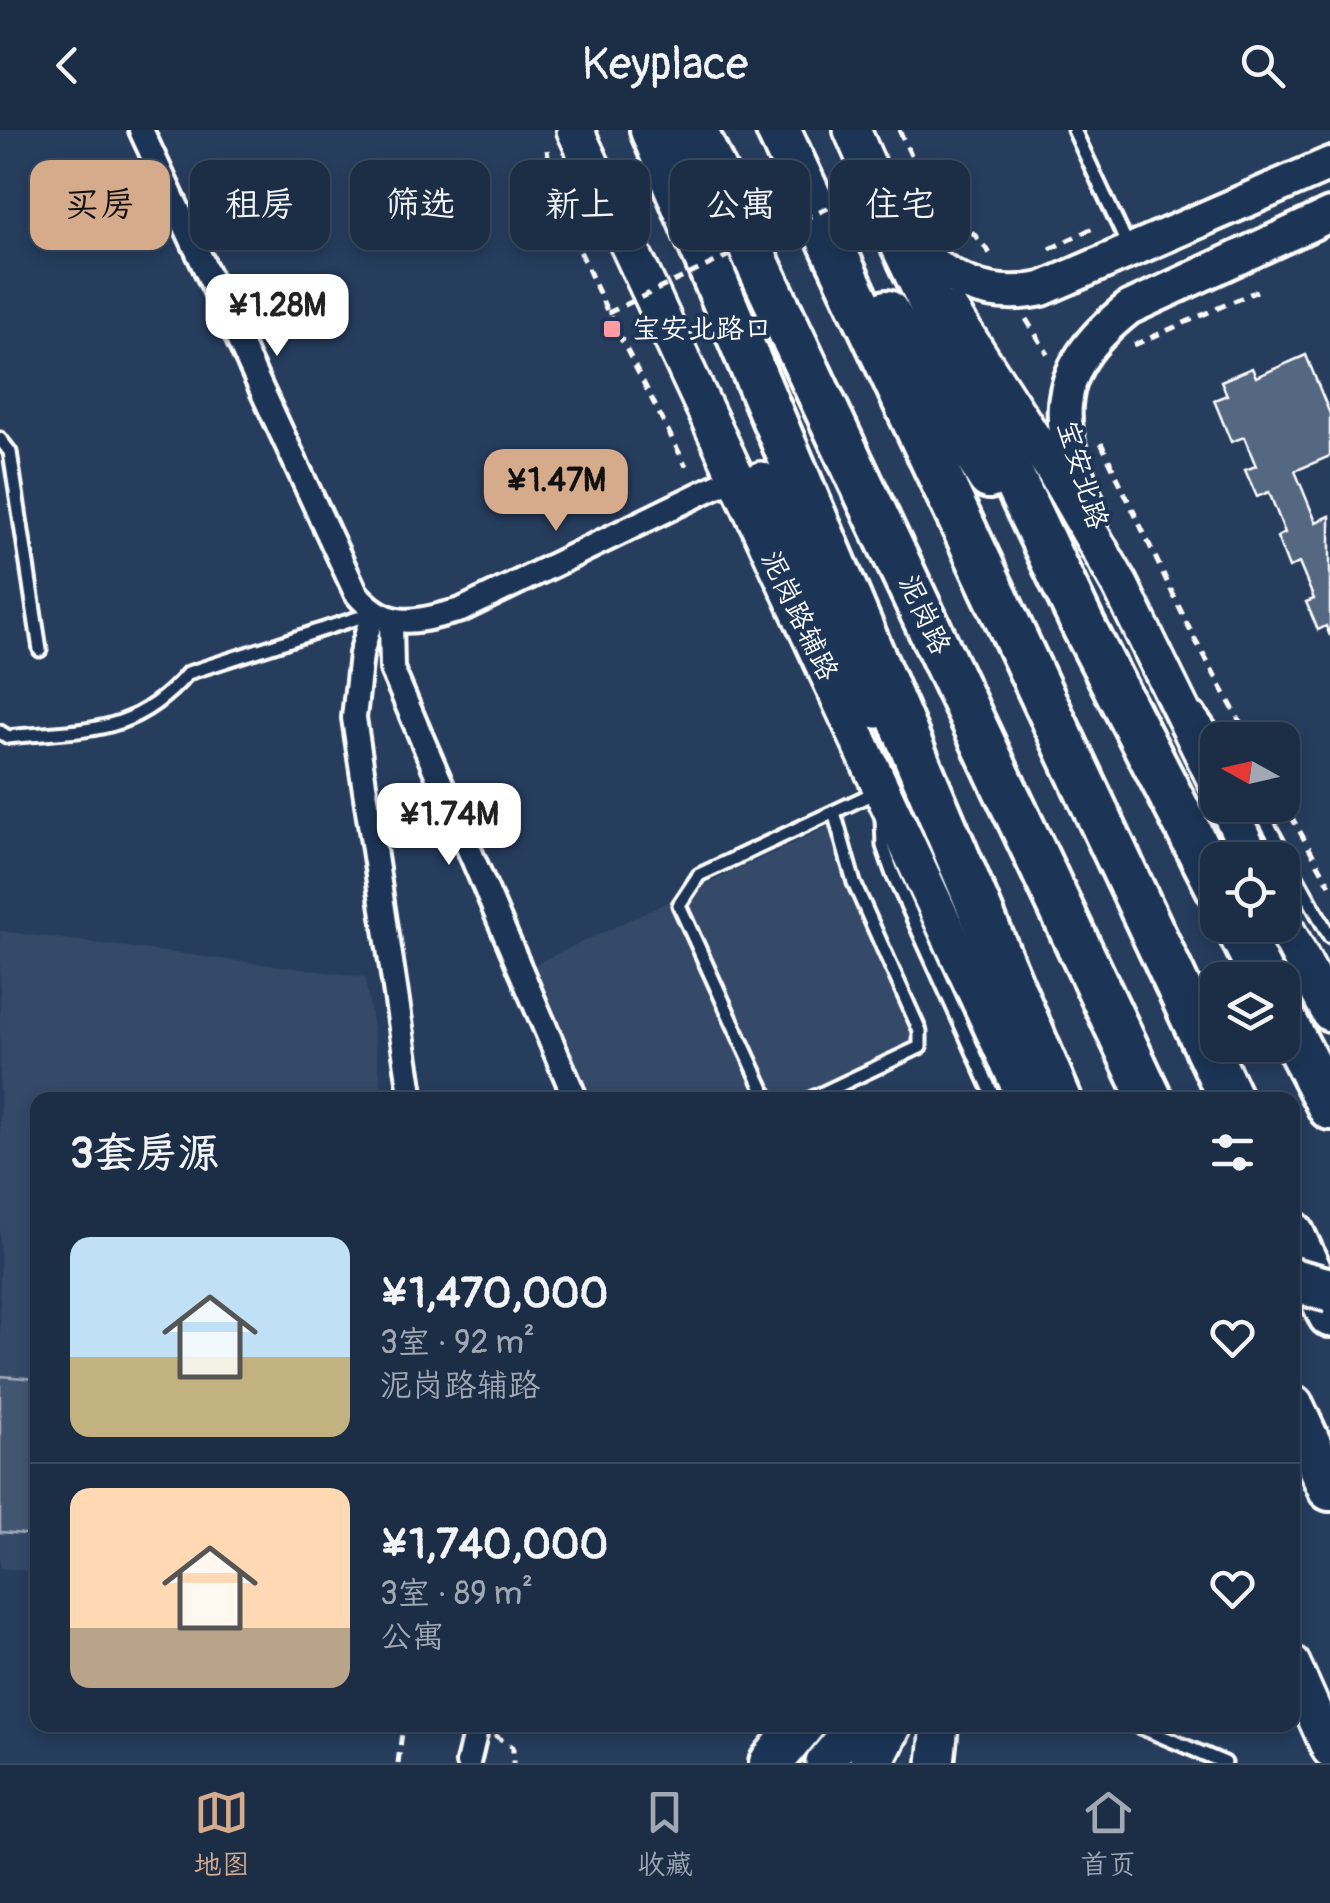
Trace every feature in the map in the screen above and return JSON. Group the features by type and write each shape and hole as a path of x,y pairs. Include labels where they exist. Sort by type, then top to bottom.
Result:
{"highway":[{"path":"652,130 874,651 930,799 1057,1092"},
{"name":"泥岗路","path":"695,130 1147,1092"},
{"path":"778,130 1227,1092"},
{"path":"905,250 1083,625 1200,853"},
{"path":"838,264 887,312 1083,625"},
{"path":"1300,1050 1330,1108"},
{"path":"1300,1250 1330,1315"},
{"path":"1300,1282 1330,1290"},
{"path":"1300,1424 1330,1489"},
{"path":"770,1763 796,1732"},
{"path":"871,1763 886,1732"}],"main road":[{"path":"852,130 865,160"},
{"name":"泥岗路辅路","path":"561,138 671,335 1022,1092"},
{"path":"908,250 1055,472 1120,585 1200,749"},
{"path":"671,335 761,480 876,708 930,799"},
{"path":"1293,942 1330,1013"},
{"path":"1300,1681 1327,1740"},
{"path":"1300,1707 1327,1740"},
{"path":"824,1763 849,1732"},
{"path":"897,1763 901,1732"},
{"path":"936,1763 939,1732"}],"street":[{"path":"140,130 356,592 382,617 392,669 573,1092"},
{"path":"916,250 960,283 1015,294 1042,289 1330,164"},
{"name":"宝安北路","path":"1120,585 1064,433 1062,410 1085,350 1100,330 1129,308 1330,215"},
{"path":"382,617 426,619 461,610 735,477"},
{"path":"382,617 360,654 354,718 411,1092"},
{"path":"468,1763 476,1732"}],"lane":[{"path":"1074,130 1131,252"},
{"path":"0,439 10,452 40,650"},
{"path":"0,732 8,736 119,726 168,696 188,673 382,617"},
{"path":"1153,654 1205,722"},
{"path":"764,1092 680,906 698,875 882,789 886,858 992,1092"},
{"path":"825,1092 920,1047 920,1031 854,883 834,812"},
{"path":"1266,822 1330,938"},
{"path":"779,1763 811,1732"},
{"path":"1152,1732 1226,1763"}],"path":[{"path":"899,130 913,160"},
{"path":"561,138 552,191 671,443 686,466"},
{"path":"608,313 830,207"},
{"path":"1048,250 1097,226"},
{"path":"970,229 990,253"},
{"path":"1128,348 1257,291"},
{"path":"1025,316 1048,354"},
{"path":"1098,434 1190,630 1240,722"},
{"path":"1294,822 1330,885"},
{"path":"398,1763 402,1732"},
{"path":"489,1732 513,1747 513,1763"}],"shaded area":[{"path":"830,826 930,1041 821,1092 589,1092 531,966"},
{"path":"0,931 365,977 383,1092 30,1092 30,1571 0,1568"},
{"path":"0,1376 30,1378 30,1534 0,1532"}],"building":[{"path":"1306,355 1330,414 1330,456 1295,471 1316,522 1330,516 1330,636 1326,626 1318,630 1306,602 1314,599 1299,563 1289,568 1277,537 1285,533 1269,492 1257,497 1245,470 1256,466 1244,437 1231,442 1214,400 1227,395 1221,381 1252,368 1256,377"}],"place":[{"name":"宝安北路口","path":"612,329"}]}
